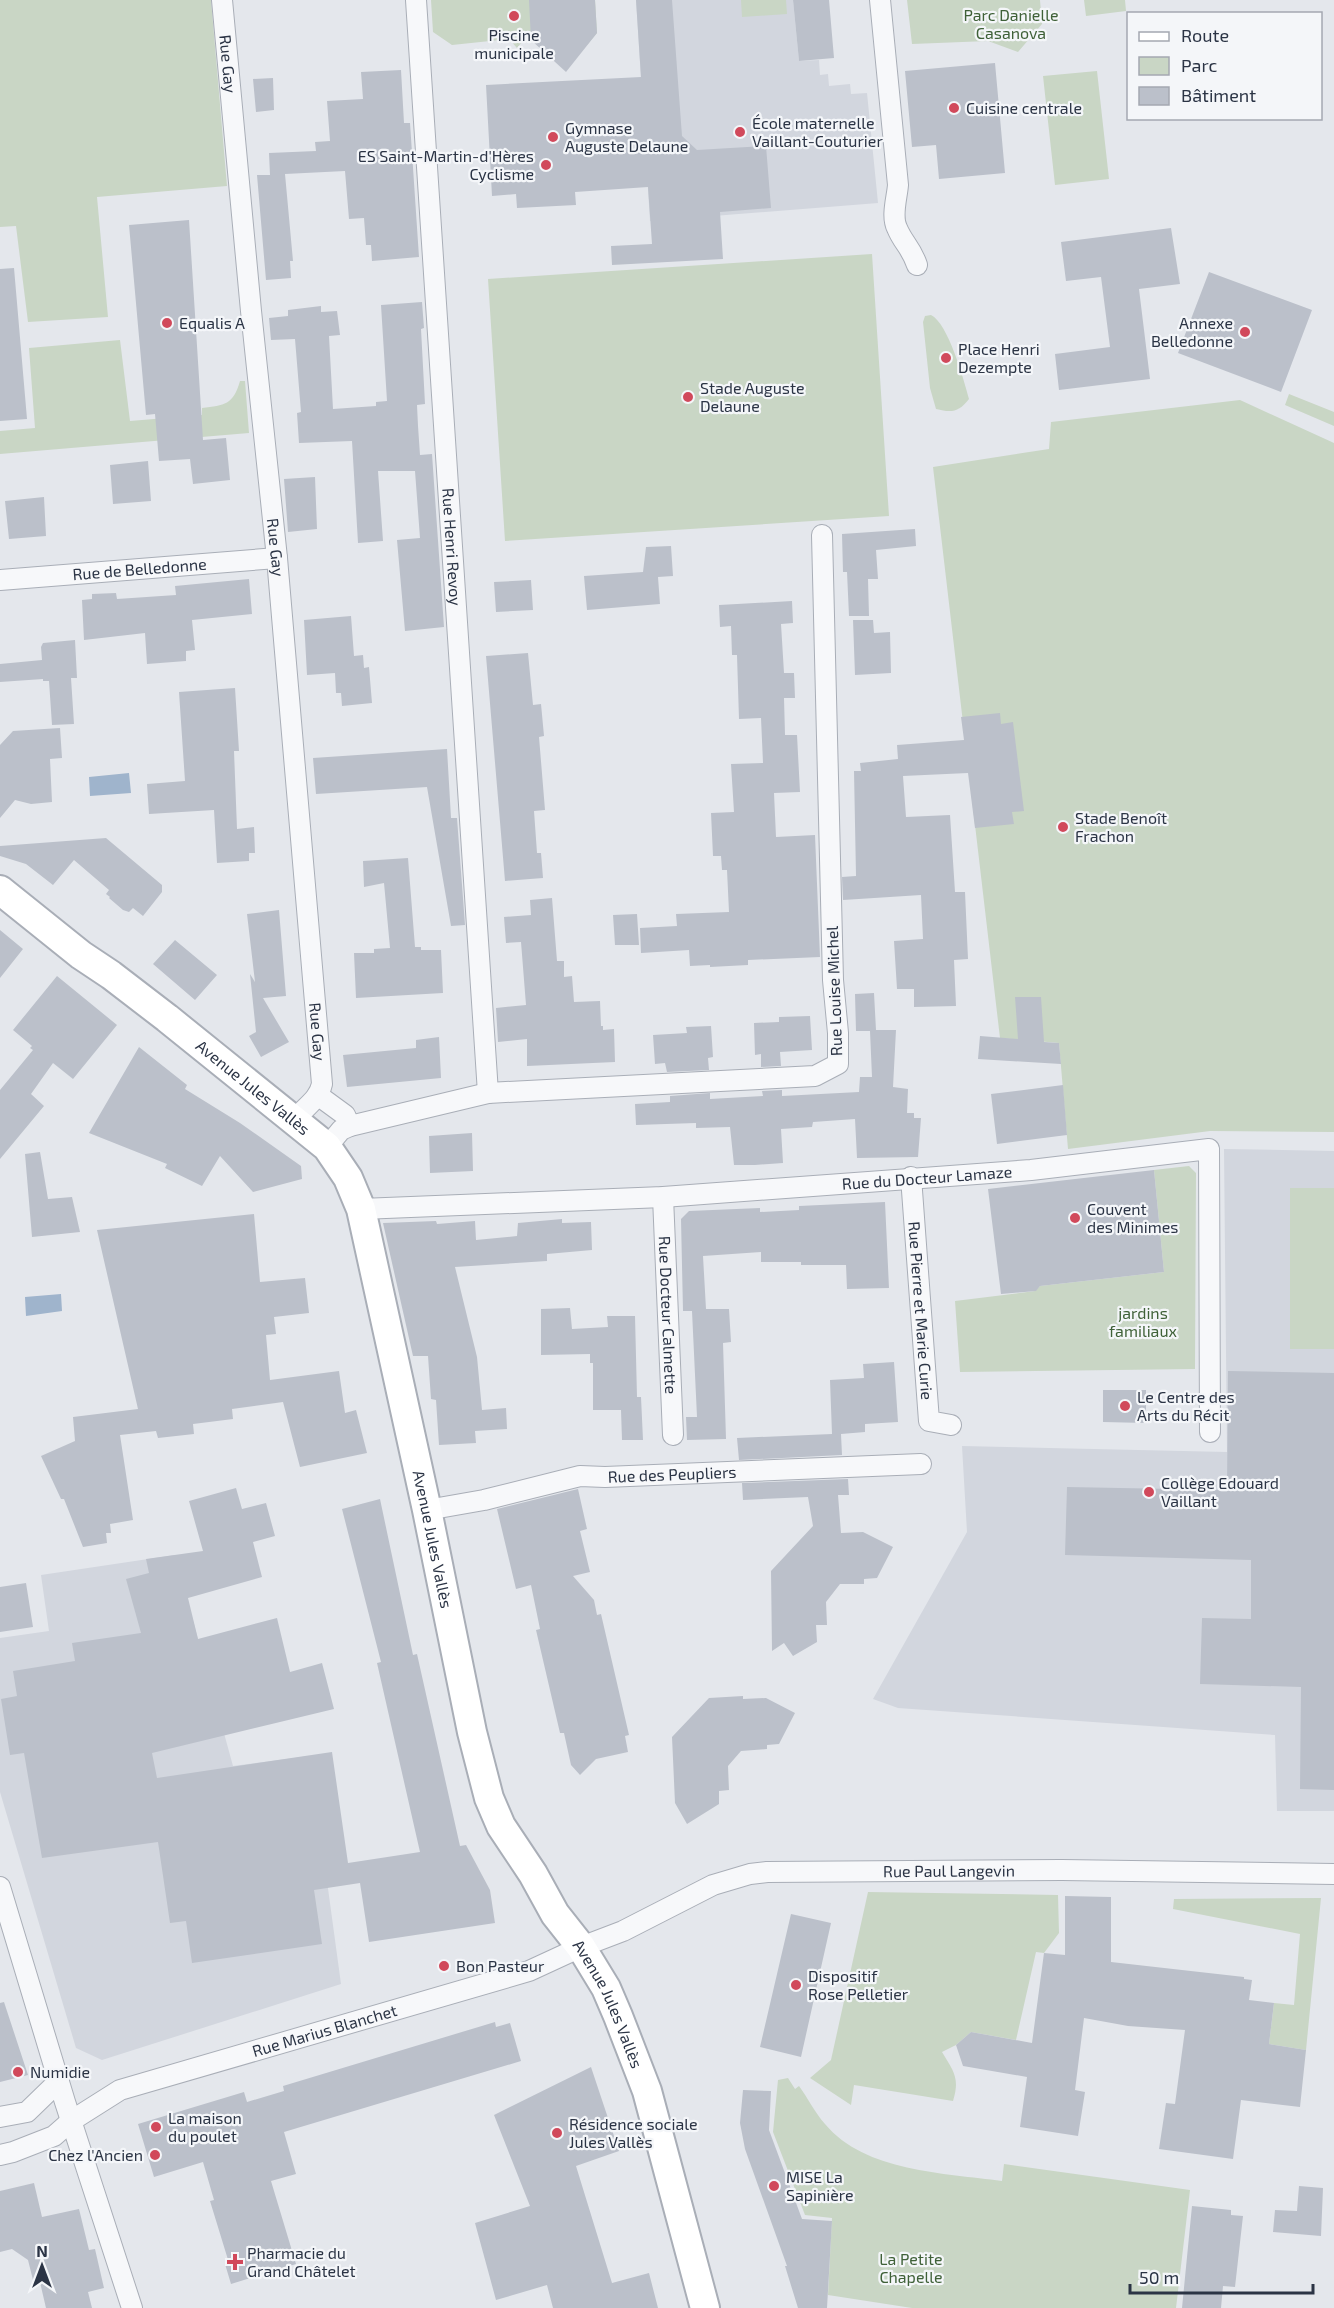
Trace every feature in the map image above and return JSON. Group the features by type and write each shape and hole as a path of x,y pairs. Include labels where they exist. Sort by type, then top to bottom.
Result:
{"street":[{"name":"Rue Gay","path":"222,0 277,558 322,1084 319,1096"},
{"name":"Rue Henri Revoy","path":"416,0 488,1093"},
{"path":"880,0 898,185 896,227 912,250 917,265"},
{"name":"Rue Louise Michel","path":"327,1147 341,1131 350,1126 488,1093 815,1076 838,1064 838,1033 833,980 822,535"},
{"name":"Rue de Belledonne","path":"0,580 277,558"},
{"name":"Avenue Jules Vallès","path":"0,890 81,955 167,1018 327,1147 348,1178 361,1209 427,1510 472,1732 489,1798 501,1826 533,1874 555,1914 580,1947 606,1988 647,2091 705,2308"},
{"path":"294,1121 302,1109 319,1096 345,1116 350,1126"},
{"name":"Rue du Docteur Lamaze","path":"361,1209 663,1197 1031,1170 1209,1149 1210,1432"},
{"name":"Rue Pierre et Marie Curie","path":"911,1177 929,1421 951,1425"},
{"name":"Rue Docteur Calmette","path":"663,1197 673,1435"},
{"name":"Rue des Peupliers","path":"427,1510 484,1500 580,1476 605,1477 921,1464"},
{"name":"Rue Paul Langevin","path":"580,1947 623,1931 713,1885 750,1874 767,1872 1062,1870 1334,1874"},
{"path":"0,1887 71,2121 132,2308"},
{"name":"Rue Marius Blanchet","path":"0,2155 54,2136 71,2121 120,2090 501,1980 529,1971 580,1947"},
{"path":"0,2117 27,2112 59,2081"}],"shaded area":[{"path":"636,0 793,0 799,61 819,60 820,75 828,74 829,86 850,84 851,94 867,93 878,203 650,221"},
{"name":"Collège Edouard Vaillant","path":"1224,1149 1334,1151 1334,1811 1277,1811 1275,1735 898,1708 873,1699 967,1532 962,1446 1227,1452"},
{"path":"175,1555 233,1766 310,1756 341,1984 102,2060 76,2048 0,1792 0,1638 49,1631 41,1575"}],"green space":[{"path":"0,0 211,0 227,186 97,197 108,317 28,322 16,226 0,227"},
{"name":"Piscine municipale","path":"431,0 595,0 597,33 587,45 541,48 531,40 522,42 517,48 509,39 452,45 433,32"},
{"path":"741,0 786,0 787,14 742,17"},
{"name":"Parc Danielle Casanova","path":"907,0 1040,0 1042,24 1018,52 988,41 912,44"},
{"path":"1084,0 1125,0 1126,11 1086,16"},
{"path":"1097,71 1109,179 1055,185 1043,76"},
{"name":"Stade Auguste Delaune","path":"872,254 889,516 505,541 488,279"},
{"path":"931,315 937,320 949,340 969,399 962,407 955,410 936,409 930,388 923,322 925,316"},
{"path":"120,340 130,421 202,415 202,408 227,402 234,395 240,381 245,381 249,433 0,454 0,431 35,428 29,348"},
{"path":"1289,394 1334,412 1334,426 1285,405"},
{"path":"1240,400 1334,443 1334,1132 1210,1131 1068,1149 1059,1043 1000,1038 933,467 1049,449 1051,422"},
{"name":"jardins familiaux","path":"1189,1166 1196,1173 1195,1369 960,1372 955,1301 1035,1291 1040,1286 1164,1272 1154,1170"},
{"path":"1290,1188 1334,1188 1334,1349 1290,1349"},
{"path":"868,1892 1058,1895 1059,1933 1044,1953 1036,1952 1016,2040 971,2032 956,2045 942,2052 955,2075 956,2086 953,2101 854,2085 851,2105 810,2078 831,2060"},
{"path":"1321,1898 1306,2050 1269,2044 1274,2003 1294,2005 1300,1934 1173,1909 1174,1899"},
{"name":"La Petite Chapelle","path":"788,2078 795,2089 799,2086 821,2120 842,2140 862,2152 907,2168 1002,2181 1004,2164 1190,2190 1176,2308 912,2308 828,2295 832,2218 805,2215 773,2132 778,2080"}],"water":[{"path":"129,773 131,793 90,796 89,777"},
{"path":"61,1294 62,1311 26,1316 25,1297"}],"building":[{"path":"529,0 595,0 597,33 566,72 531,40"},
{"path":"636,0 672,0 682,136 697,150 766,146 771,208 720,212 723,259 612,265 611,246 652,244 648,187 575,192 576,205 517,208 516,194 492,196 486,85 641,77"},
{"path":"793,0 829,0 834,58 799,61"},
{"name":"Cuisine centrale","path":"995,63 1005,173 939,179 936,145 912,147 905,71"},
{"path":"401,70 404,123 410,123 419,257 372,261 371,245 366,245 364,218 349,219 345,171 285,174 293,261 290,261 291,278 266,280 257,175 270,175 269,153 316,151 315,142 330,141 327,101 363,99 361,72"},
{"path":"273,78 274,110 256,112 253,79"},
{"name":"Equalis A","path":"189,220 203,440 226,438 230,480 193,484 190,459 159,461 155,414 146,415 129,225"},
{"path":"1171,228 1180,284 1139,289 1150,379 1059,390 1055,354 1110,347 1101,277 1066,281 1061,242"},
{"path":"14,268 27,419 0,421 0,269"},
{"name":"Annexe Belledonne","path":"1209,272 1312,310 1281,392 1178,353"},
{"path":"422,302 425,404 417,405 418,426 420,455 432,454 444,627 405,631 397,540 420,538 415,471 378,471 383,541 358,543 352,441 299,443 297,413 301,412 295,339 271,340 269,318 288,316 288,310 321,306 321,312 337,311 340,335 329,336 333,409 376,406 376,402 387,401 381,305"},
{"path":"148,461 151,501 113,504 110,465"},
{"path":"315,477 317,529 288,532 284,479"},
{"path":"44,497 46,536 9,539 5,501"},
{"path":"915,529 916,546 876,550 878,579 868,579 869,616 849,616 847,572 843,572 842,534"},
{"path":"671,546 673,576 658,577 660,604 587,610 584,576 643,572 646,547"},
{"path":"249,579 252,614 192,620 195,650 186,651 186,661 147,664 145,633 84,640 82,600 92,599 92,594 116,593 117,599 176,595 175,586"},
{"path":"531,580 533,610 496,612 494,582"},
{"path":"792,601 793,623 781,624 784,673 794,673 795,698 784,698 785,735 797,735 800,792 774,793 776,837 815,835 820,957 748,960 748,965 710,967 710,965 690,966 689,950 641,953 640,928 677,926 676,914 729,912 727,870 722,870 721,856 713,856 711,813 734,812 731,764 763,763 761,718 739,719 737,655 732,655 731,626 720,627 719,605"},
{"path":"351,616 354,656 363,655 364,668 369,667 372,703 342,706 341,693 336,693 335,673 307,675 304,620"},
{"path":"853,620 873,620 874,633 890,632 891,673 855,675"},
{"path":"75,640 77,678 71,678 74,724 52,725 49,681 43,681 43,679 0,682 0,664 42,660 43,643"},
{"path":"528,653 533,705 541,704 544,736 539,737 545,810 534,811 537,853 541,853 543,878 505,881 486,656"},
{"path":"235,688 239,751 234,751 237,829 254,827 255,853 249,853 249,861 217,863 214,810 149,814 147,784 185,781 179,692"},
{"path":"1000,713 1001,724 1013,722 1024,811 1012,812 1014,824 975,828 968,773 903,776 906,817 950,815 955,892 965,892 968,959 954,960 956,1006 914,1007 914,989 897,989 894,941 923,939 921,895 843,900 842,877 856,876 854,771 861,771 860,763 898,759 897,745 964,740 961,717"},
{"path":"60,728 62,758 50,759 52,802 31,804 15,800 0,818 0,745 13,731"},
{"path":"447,749 451,818 457,818 465,925 451,926 427,787 316,794 313,758"},
{"path":"106,838 162,885 162,892 143,916 133,908 129,912 123,910 106,894 109,890 74,860 53,885 26,864 0,856 0,846"},
{"path":"408,858 415,947 421,947 421,950 441,950 443,993 356,998 354,953 374,953 374,949 390,948 384,883 364,887 363,861"},
{"path":"552,898 557,961 564,961 564,977 572,976 574,1002 600,1001 603,1030 614,1029 615,1062 527,1066 527,1039 498,1042 496,1008 526,1005 521,942 506,943 504,917 531,915 530,900"},
{"path":"279,910 286,996 263,998 289,1042 261,1057 249,1036 256,1032 250,974 255,982 247,914"},
{"path":"637,914 639,945 615,945 613,915"},
{"path":"0,930 23,949 0,978"},
{"path":"175,940 217,975 195,1000 153,964"},
{"path":"57,976 117,1025 73,1079 53,1063 31,1094 44,1106 0,1159 0,1090 33,1050 30,1048 32,1046 13,1030"},
{"path":"874,993 876,1030 896,1030 893,1087 908,1089 907,1113 914,1113 914,1118 921,1118 918,1157 857,1158 855,1119 813,1122 812,1127 781,1129 783,1163 755,1165 734,1165 730,1127 696,1128 696,1123 636,1125 635,1104 670,1102 670,1096 710,1093 710,1099 763,1096 762,1091 782,1090 782,1096 859,1092 860,1077 872,1077 870,1031 856,1031 855,994"},
{"path":"1015,997 1041,997 1044,1042 1059,1043 1061,1064 978,1059 980,1036 1018,1039"},
{"path":"810,1016 812,1050 780,1052 781,1066 761,1067 761,1054 755,1055 754,1023 779,1022 779,1017"},
{"path":"711,1026 713,1057 708,1058 709,1070 667,1072 665,1063 655,1064 653,1035 687,1033 686,1027"},
{"path":"439,1037 441,1078 347,1087 343,1055 416,1048 416,1040"},
{"path":"139,1047 187,1085 185,1089 240,1123 301,1166 302,1179 253,1192 220,1156 202,1186 165,1168 167,1164 89,1133"},
{"path":"1063,1085 1067,1135 997,1144 991,1094"},
{"path":"472,1133 473,1171 430,1173 429,1136"},
{"path":"40,1152 48,1199 72,1197 80,1232 32,1237 25,1154"},
{"name":"Couvent des Minimes","path":"1154,1170 1164,1272 1040,1286 1036,1291 1001,1294 988,1189"},
{"path":"885,1202 889,1288 847,1289 846,1265 761,1262 761,1252 703,1256 706,1309 729,1309 731,1342 723,1343 726,1439 687,1440 686,1417 697,1417 692,1311 683,1311 681,1219 689,1211 760,1208 760,1212 799,1210 799,1206"},
{"path":"254,1214 260,1282 305,1278 309,1313 274,1317 276,1334 266,1335 270,1380 339,1371 345,1413 356,1410 367,1453 300,1467 283,1402 232,1409 233,1419 193,1424 194,1434 158,1438 156,1431 120,1435 133,1520 110,1524 111,1533 106,1533 107,1543 83,1547 64,1499 61,1499 41,1456 75,1441 73,1417 138,1409 97,1230"},
{"path":"562,1219 562,1223 591,1222 592,1250 547,1254 547,1261 455,1267 477,1357 482,1410 506,1408 507,1429 475,1431 476,1443 439,1445 436,1400 431,1399 428,1356 413,1356 383,1223 436,1221 437,1224 475,1221 476,1240 517,1236 518,1223"},
{"path":"570,1308 572,1329 608,1327 607,1316 635,1316 637,1397 641,1397 643,1440 622,1440 621,1410 593,1410 593,1363 590,1363 590,1354 541,1355 541,1309"},
{"path":"894,1362 898,1422 865,1424 865,1432 841,1434 842,1455 739,1460 737,1438 832,1434 830,1380 864,1378 863,1364"},
{"path":"1228,1371 1334,1373 1334,1790 1300,1789 1301,1687 1200,1684 1202,1618 1251,1619 1251,1560 1065,1555 1067,1487 1227,1490"},
{"name":"Le Centre des Arts du Récit","path":"1103,1390 1146,1390 1146,1423 1103,1422"},
{"path":"848,1479 849,1495 838,1495 841,1533 863,1532 893,1547 877,1578 864,1579 864,1584 840,1584 826,1602 827,1625 816,1625 817,1642 793,1656 784,1643 772,1651 771,1571 813,1526 808,1497 743,1500 742,1483"},
{"path":"236,1488 242,1509 266,1503 275,1536 253,1542 262,1577 188,1598 198,1639 277,1618 290,1672 322,1663 334,1709 152,1753 157,1778 332,1752 348,1863 420,1852 377,1663 381,1662 342,1509 380,1499 413,1655 417,1654 460,1846 466,1845 490,1890 495,1923 369,1942 360,1883 314,1890 322,1944 192,1963 186,1921 170,1923 158,1842 42,1858 24,1753 10,1755 1,1699 17,1696 13,1671 75,1661 72,1643 141,1633 126,1579 149,1573 146,1559 203,1551 189,1501"},
{"path":"578,1489 587,1529 580,1531 590,1572 573,1576 594,1600 597,1615 601,1614 629,1735 625,1736 628,1752 596,1759 580,1775 571,1765 564,1733 560,1733 536,1630 540,1629 531,1585 516,1589 497,1509"},
{"path":"26,1583 33,1627 0,1632 0,1587"},
{"path":"743,1696 743,1699 766,1698 795,1713 779,1744 767,1745 767,1749 741,1751 728,1766 729,1790 719,1791 719,1804 687,1824 675,1803 672,1737 709,1698"},
{"path":"1065,1896 1111,1897 1111,1962 1244,1977 1244,1979 1252,1980 1249,2000 1274,2003 1269,2044 1306,2050 1300,2107 1241,2100 1233,2159 1159,2149 1166,2103 1175,2104 1185,2030 1128,2026 1084,2018 1075,2090 1085,2092 1078,2136 1020,2127 1027,2077 963,2066 956,2045 971,2032 1032,2043 1044,1953 1065,1955"},
{"name":"Dispositif Rose Pelletier","path":"791,1914 831,1923 801,2057 760,2047"},
{"path":"4,2002 28,2075 0,2082 0,2003"},
{"path":"495,2022 496,2027 510,2023 521,2061 284,2132 296,2174 271,2181 296,2264 231,2284 225,2264 229,2263 210,2201 214,2200 203,2162 154,2177 138,2124 244,2092 247,2102 284,2091 283,2086"},
{"path":"591,2067 619,2151 576,2166 612,2283 649,2273 658,2308 553,2308 547,2285 496,2300 475,2223 530,2206 494,2115"},
{"path":"743,2090 771,2091 769,2130 802,2219 832,2221 827,2308 798,2308 785,2266 787,2266 745,2149 740,2123"},
{"path":"34,2183 42,2217 79,2209 89,2250 95,2249 104,2288 88,2292 92,2308 46,2308 39,2278 33,2280 28,2260 12,2249 0,2252 0,2191"},
{"path":"1299,2186 1323,2188 1321,2236 1273,2232 1275,2210 1297,2211"},
{"path":"1192,2206 1231,2210 1231,2215 1243,2216 1235,2287 1223,2286 1221,2308 1182,2308"}],"place":[{"name":"Piscine municipale","path":"514,16"},
{"name":"Cuisine centrale","path":"954,108"},
{"name":"École maternelle Vaillant-Couturier","path":"740,132"},
{"name":"Gymnase Auguste Delaune","path":"553,137"},
{"name":"ES Saint-Martin-d'Hères Cyclisme","path":"546,165"},
{"name":"Equalis A","path":"167,323"},
{"name":"Annexe Belledonne","path":"1245,332"},
{"name":"Place Henri Dezempte","path":"946,358"},
{"name":"Stade Auguste Delaune","path":"688,397"},
{"name":"Stade Benoît Frachon","path":"1063,827"},
{"name":"Couvent des Minimes","path":"1075,1218"},
{"name":"Le Centre des Arts du Récit","path":"1125,1406"},
{"name":"Collège Edouard Vaillant","path":"1149,1492"},
{"name":"Bon Pasteur","path":"444,1966"},
{"name":"Dispositif Rose Pelletier","path":"796,1985"},
{"name":"Numidie","path":"18,2072"},
{"name":"La maison du poulet","path":"156,2127"},
{"name":"Résidence sociale Jules Vallès","path":"557,2133"},
{"name":"Chez l'Ancien","path":"155,2155"},
{"name":"MISE La Sapinière","path":"774,2186"},
{"name":"Pharmacie du Grand Châtelet","path":"235,2262"}]}
